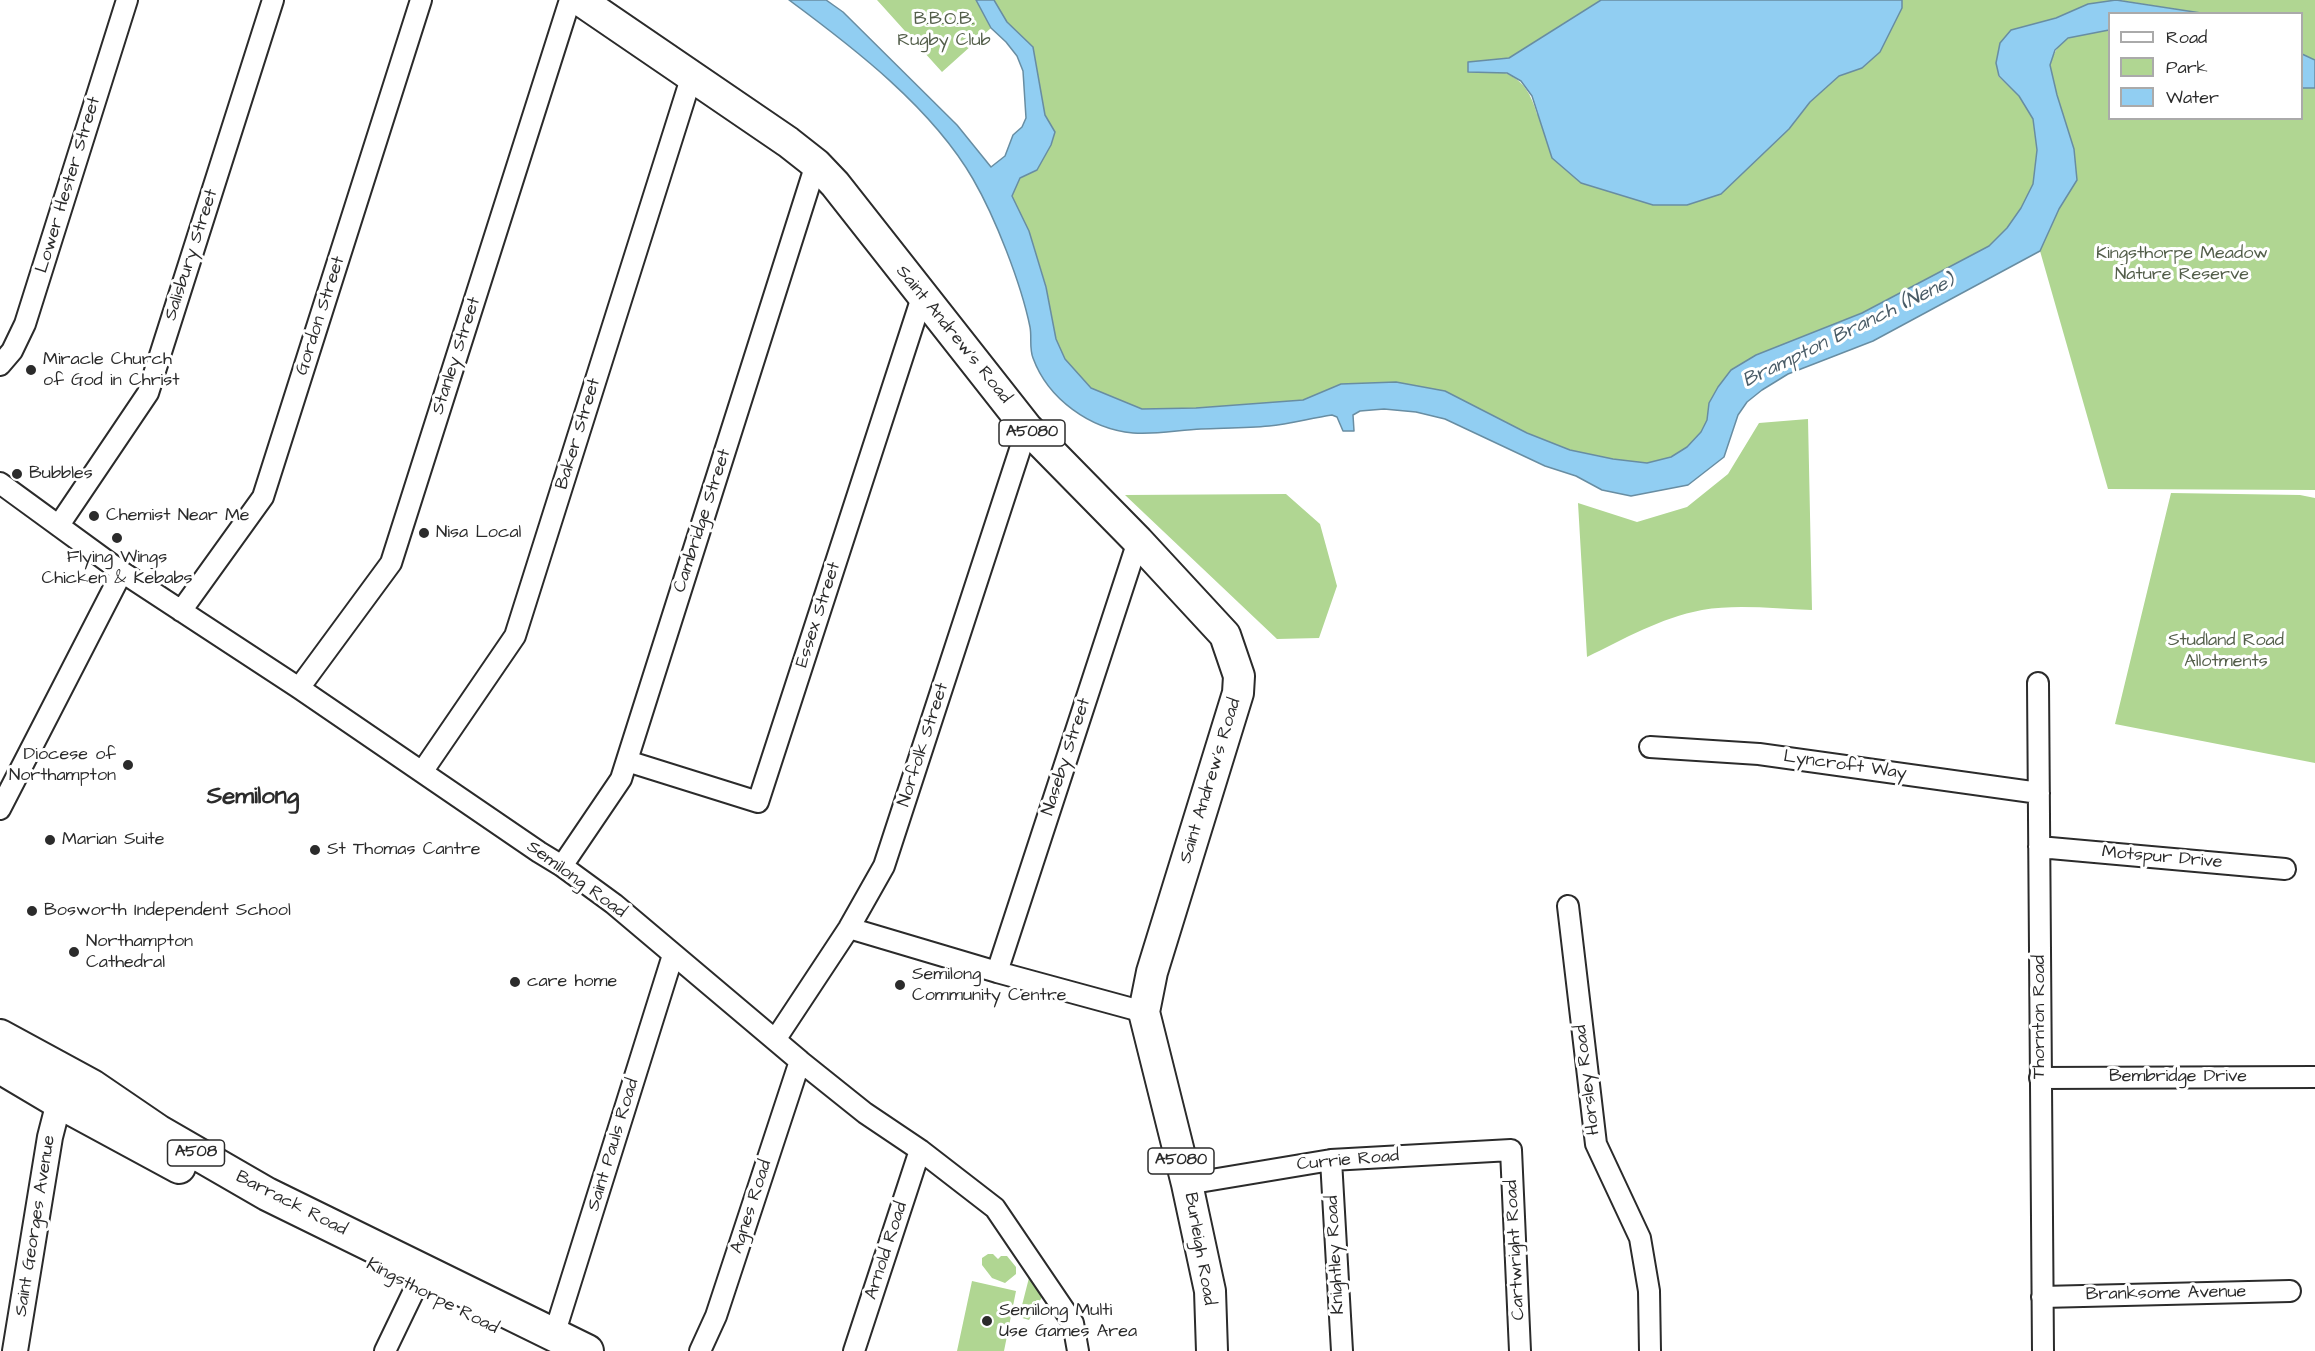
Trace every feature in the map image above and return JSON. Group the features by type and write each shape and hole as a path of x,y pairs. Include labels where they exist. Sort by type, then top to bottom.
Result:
{"highway":[{"name":"Barrack Road","path":"0,1036 92,1086 158,1131 267,1194 413,1272"},
{"path":"0,1050 40,1072 55,1088 58,1102"},
{"name":"Barrack Road","path":"0,1067 58,1102 228,1194"},
{"name":"Kingsthorpe Road","path":"228,1194 413,1272 547,1343 587,1351"}],"main road":[{"name":"Saint Andrew's Road","path":"580,0 692,75 816,164 835,184 1027,428 1138,541 1225,635 1239,676 1238,693 1152,972"},
{"name":"Burleigh Road","path":"1152,972 1144,1012 1187,1184 1210,1291 1212,1351"}],"street":[{"name":"Lower Hester Street","path":"0,365 12,351 25,324 127,0"},
{"name":"Salisbury Street","path":"59,525 148,393 273,0"},
{"name":"Gordon Street","path":"181,612 263,497 421,0"},
{"name":"Stanley Street","path":"299,688 391,563 570,0"},
{"name":"Baker Street","path":"422,772 515,636 692,75"},
{"name":"Cambridge Street","path":"562,866 621,779 816,164"},
{"name":"Essex Street","path":"627,761 758,802 922,297"},
{"name":"Norfolk Street","path":"775,1040 849,928 884,866 1027,428"},
{"name":"Semilong Road","path":"0,483 122,572 299,688 562,866 614,904 865,1113 920,1150 995,1208 1073,1323 1078,1351"},
{"name":"Naseby Street","path":"997,972 1138,541"},
{"path":"0,809 122,572"},
{"name":"Thornton Road","path":"2038,683 2043,1351"},
{"name":"Lyncroft Way","path":"1650,747 1759,754 2039,793"},
{"name":"Motspur Drive","path":"2039,847 2285,869"},
{"name":"Horsley Road","path":"1568,906 1596,1144 1640,1238 1650,1291 1650,1351"},
{"path":"849,928 1144,1012"},
{"name":"Saint Pauls Road","path":"547,1343 673,955"},
{"name":"Agnes Road","path":"700,1351 716,1316 800,1061"},
{"name":"Bembridge Drive","path":"2040,1078 2315,1077"},
{"name":"Saint Georges Avenue","path":"15,1351 50,1137 58,1102"},
{"name":"Arnold Road","path":"854,1351 920,1150"},
{"name":"Currie Road","path":"1187,1184 1331,1160 1511,1150"},
{"name":"Cartwright Road","path":"1511,1150 1520,1351"},
{"name":"Knightley Road","path":"1331,1160 1342,1351"},
{"path":"385,1351 413,1272"},
{"name":"Branksome Avenue","path":"2042,1297 2290,1291"}],"green space":[{"name":"B.B.O.B. Rugby Club","path":"877,0 976,0 991,28 942,72"},
{"path":"994,0 1601,0 1509,58 1468,62 1503,72 1520,82 1532,100 1537,114 1653,205 1687,205 1721,194 1789,129 1810,102 1839,76 1862,68 1880,52 1902,8 1902,0 2116,0 2088,4 2056,18 2011,30 1998,76 2019,96 2033,119 2037,150 2033,184 2021,208 2007,228 1989,246 1862,313 1756,355 1709,403 1707,420 1701,432 1687,447 1671,457 1647,463 1570,450 1527,433 1445,391 1341,384 1303,400 1196,408 1142,409 1091,388 1064,359 1056,339 1046,286 1029,231 1012,196 1020,178 1055,132 1045,115 1033,47 1007,22"},
{"path":"2118,0 2315,0 2315,60 2303,54 2303,12 2195,12"},
{"name":"Kingsthorpe Meadow Nature Reserve","path":"2108,30 2108,120 2303,120 2303,88 2315,88 2315,490 2108,489 2040,251 2059,209 2077,180 2050,65 2059,46 2065,40 2080,34"},
{"path":"1808,419 1812,610 1743,607 1702,610 1657,624 1587,657 1578,503 1637,522 1687,507 1728,474 1759,423"},
{"name":"Studland Road Allotments","path":"2171,493 2300,495 2315,498 2315,763 2115,724"},
{"path":"1286,494 1320,524 1337,586 1319,638 1277,639 1125,495"},
{"path":"993,1254 998,1259 1001,1256 1007,1256 1016,1267 1016,1274 1005,1283 992,1278 982,1265 982,1258"},
{"path":"1031,1270 1046,1290 1029,1320 1019,1317"},
{"name":"Semilong Multi Use Games Area","path":"972,1281 1016,1291 1004,1351 957,1351"}],"water":[{"name":"Brampton Branch (Nene)","path":"789,0 826,0 843,12 957,125 991,167 1005,156 1013,135 1022,127 1026,118 1023,71 1017,56 991,28 976,0 994,0 1007,22 1033,47 1045,115 1055,132 1051,145 1037,170 1020,178 1012,196 1029,231 1046,287 1056,339 1065,359 1091,388 1142,409 1196,408 1303,400 1341,384 1396,382 1445,391 1527,433 1570,450 1647,463 1671,457 1687,447 1701,432 1707,420 1709,403 1731,370 1756,355 1862,313 1989,246 2007,228 2021,208 2033,184 2037,150 2033,119 2019,96 1999,76 1996,63 2000,43 2011,30 2056,18 2088,4 2116,0 2194,12 2108,12 2108,30 2068,38 2055,50 2050,65 2074,149 2077,180 2059,209 2040,251 1873,341 1788,374 1747,402 1738,415 1724,457 1688,485 1631,496 1602,490 1576,476 1545,466 1445,419 1416,412 1384,409 1360,411 1353,415 1354,431 1343,431 1337,417 1332,415 1269,426 1150,433 1117,430 1086,418 1060,399 1040,373 1032,354 1031,331 1020,291 990,212 973,179 956,153 914,104 839,38"},
{"path":"1601,0 1902,0 1902,8 1880,52 1862,68 1839,76 1810,102 1789,129 1721,194 1687,205 1653,205 1581,183 1552,158 1532,96 1521,81 1507,73 1468,72 1468,62 1509,58"},
{"path":"2303,54 2315,60 2315,88 2303,88"}],"place":[{"name":"Miracle Church of God in Christ","path":"31,370"},
{"name":"Bubbles","path":"17,474"},
{"name":"Chemist Near Me","path":"94,516"},
{"name":"Nisa Local","path":"424,533"},
{"name":"Flying Wings Chicken & Kebabs","path":"117,538"},
{"name":"Diocese of Northampton","path":"128,765"},
{"name":"Marian Suite","path":"50,840"},
{"name":"St Thomas Cantre","path":"315,850"},
{"name":"Bosworth Independent School","path":"32,911"},
{"name":"Northampton Cathedral","path":"74,952"},
{"name":"care home","path":"515,982"},
{"name":"Semilong Community Centre","path":"900,985"},
{"name":"Semilong Multi Use Games Area","path":"987,1321"}],"district":[{"name":"Semilong","path":"253,798"}]}
